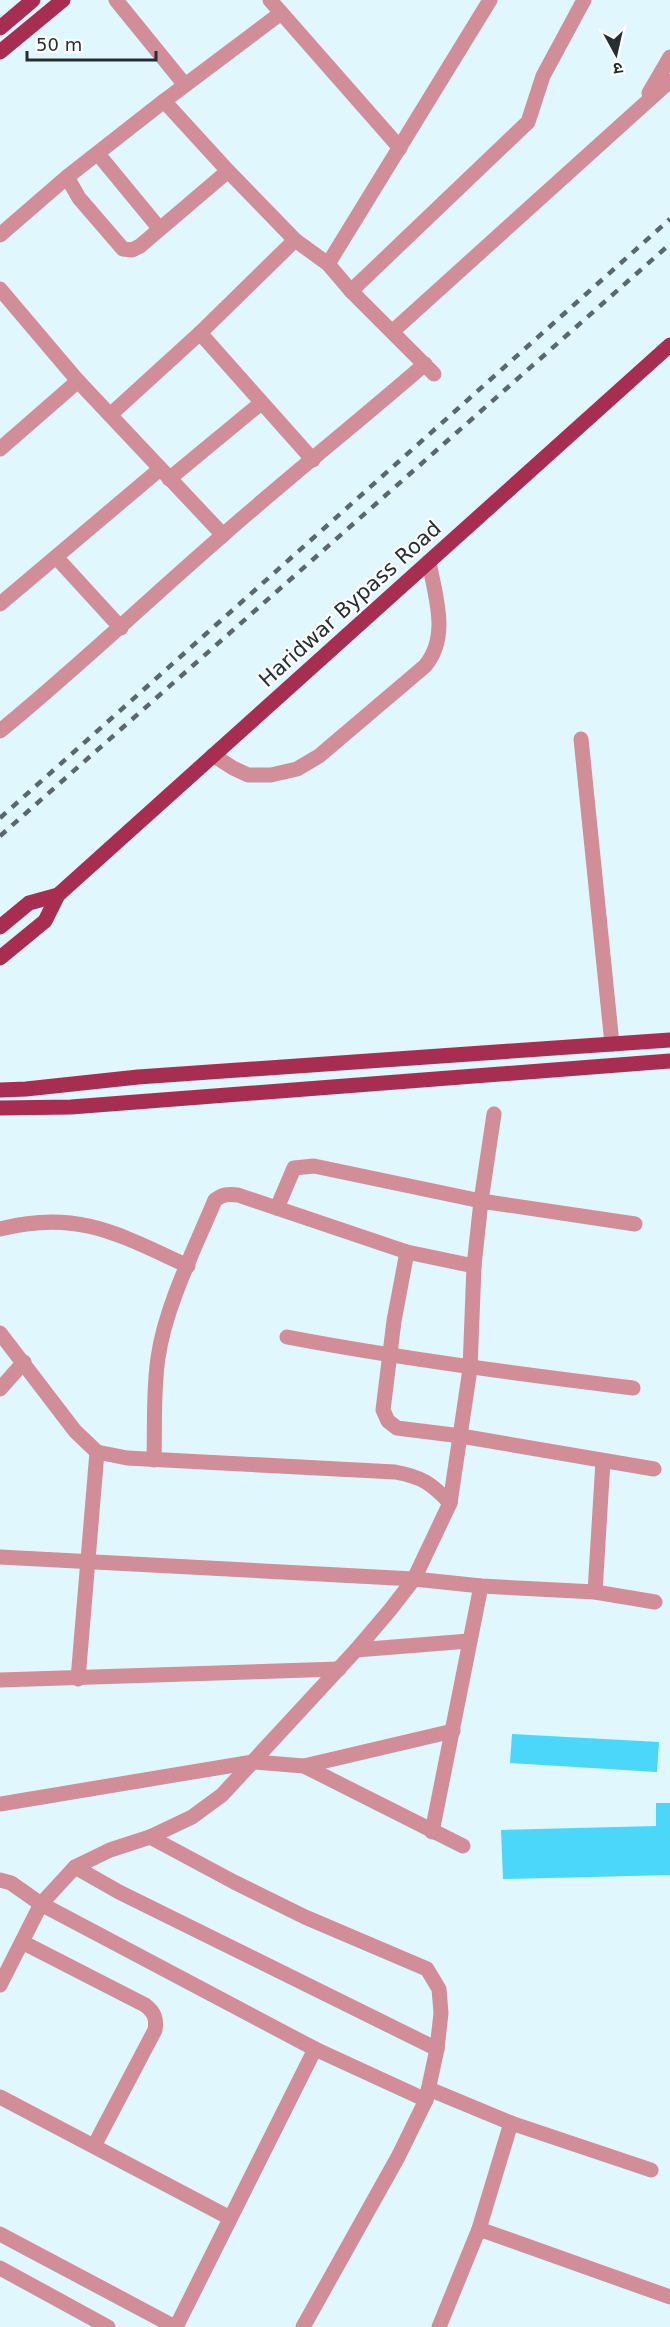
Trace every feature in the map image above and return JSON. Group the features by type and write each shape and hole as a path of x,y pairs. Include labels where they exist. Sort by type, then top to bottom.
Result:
{"main road":[{"path":"0,28 33,0"},
{"path":"0,52 63,0"},
{"name":"Haridwar Bypass Road","path":"0,958 45,921 58,895 670,345"},
{"name":"Haridwar Bypass Road","path":"0,927 29,903 58,895"},
{"path":"0,1090 138,1077 670,1040"},
{"path":"0,1108 71,1107 670,1061"}],"street":[{"path":"116,0 185,85"},
{"path":"270,0 400,148"},
{"path":"328,264 490,0"},
{"path":"351,291 528,122 543,76 585,0"},
{"path":"0,235 67,177 281,13"},
{"path":"642,105 670,57"},
{"path":"393,332 670,81"},
{"path":"0,731 121,628 223,535 313,460 429,369 351,291 328,264 295,240 164,101"},
{"path":"98,154 159,228"},
{"path":"67,177 79,198 123,249 132,250 140,246 228,171"},
{"path":"110,415 200,333 295,240"},
{"path":"0,290 78,381 223,535"},
{"path":"200,333 313,460"},
{"path":"0,449 78,381"},
{"path":"0,604 56,557 261,403"},
{"path":"56,557 121,628"},
{"path":"213,755 248,775 271,775 297,769 319,756 425,666 434,656 439,640 440,624 429,562"},
{"path":"580,739 612,1044"},
{"path":"0,1985 5,1961 22,1942 41,1904 75,1867 110,1850 150,1837 200,1812 222,1795 356,1650 414,1579 450,1503 470,1369 474,1266 494,1114"},
{"path":"277,1208 294,1168 302,1166 481,1201 635,1224"},
{"path":"154,1460 158,1357 170,1314 188,1266 215,1200 220,1195 238,1195 407,1252 474,1266"},
{"path":"0,1229 48,1221 79,1223 111,1231 188,1266"},
{"path":"407,1252 383,1410 388,1421 397,1428 461,1436 654,1469"},
{"path":"0,1334 24,1362 75,1431 97,1452 154,1460 395,1472 418,1477 435,1487 450,1503"},
{"path":"287,1337 390,1357 470,1369 633,1388"},
{"path":"0,1389 24,1362"},
{"path":"78,1679 97,1452"},
{"path":"595,1592 603,1461"},
{"path":"0,1557 414,1579 482,1586 595,1592 655,1602"},
{"path":"432,1832 482,1586"},
{"path":"356,1650 469,1641"},
{"path":"0,1680 339,1669"},
{"path":"0,1804 253,1762 304,1766 453,1731"},
{"path":"304,1766 463,1846"},
{"path":"150,1837 305,1917 427,1969 439,1989 441,2013 428,2095 398,2157 303,2327"},
{"path":"75,1867 119,1892 437,2049"},
{"path":"0,1880 11,1883 41,1904 315,2049 428,2095 651,2170"},
{"path":"22,1942 145,2005 152,2011 156,2020 155,2030 94,2146"},
{"path":"0,2234 175,2327 315,2049"},
{"path":"0,2097 230,2218"},
{"path":"439,2327 479,2229 511,2123"},
{"path":"479,2229 670,2297"},
{"path":"0,2268 108,2327"}],"building":[{"path":"512,1734 659,1742 657,1772 510,1763"},
{"path":"656,1803 670,1803 670,1875 503,1879 501,1830 656,1826"}],"railway":[{"path":"0,818 670,219"},
{"path":"0,836 670,244"}]}
